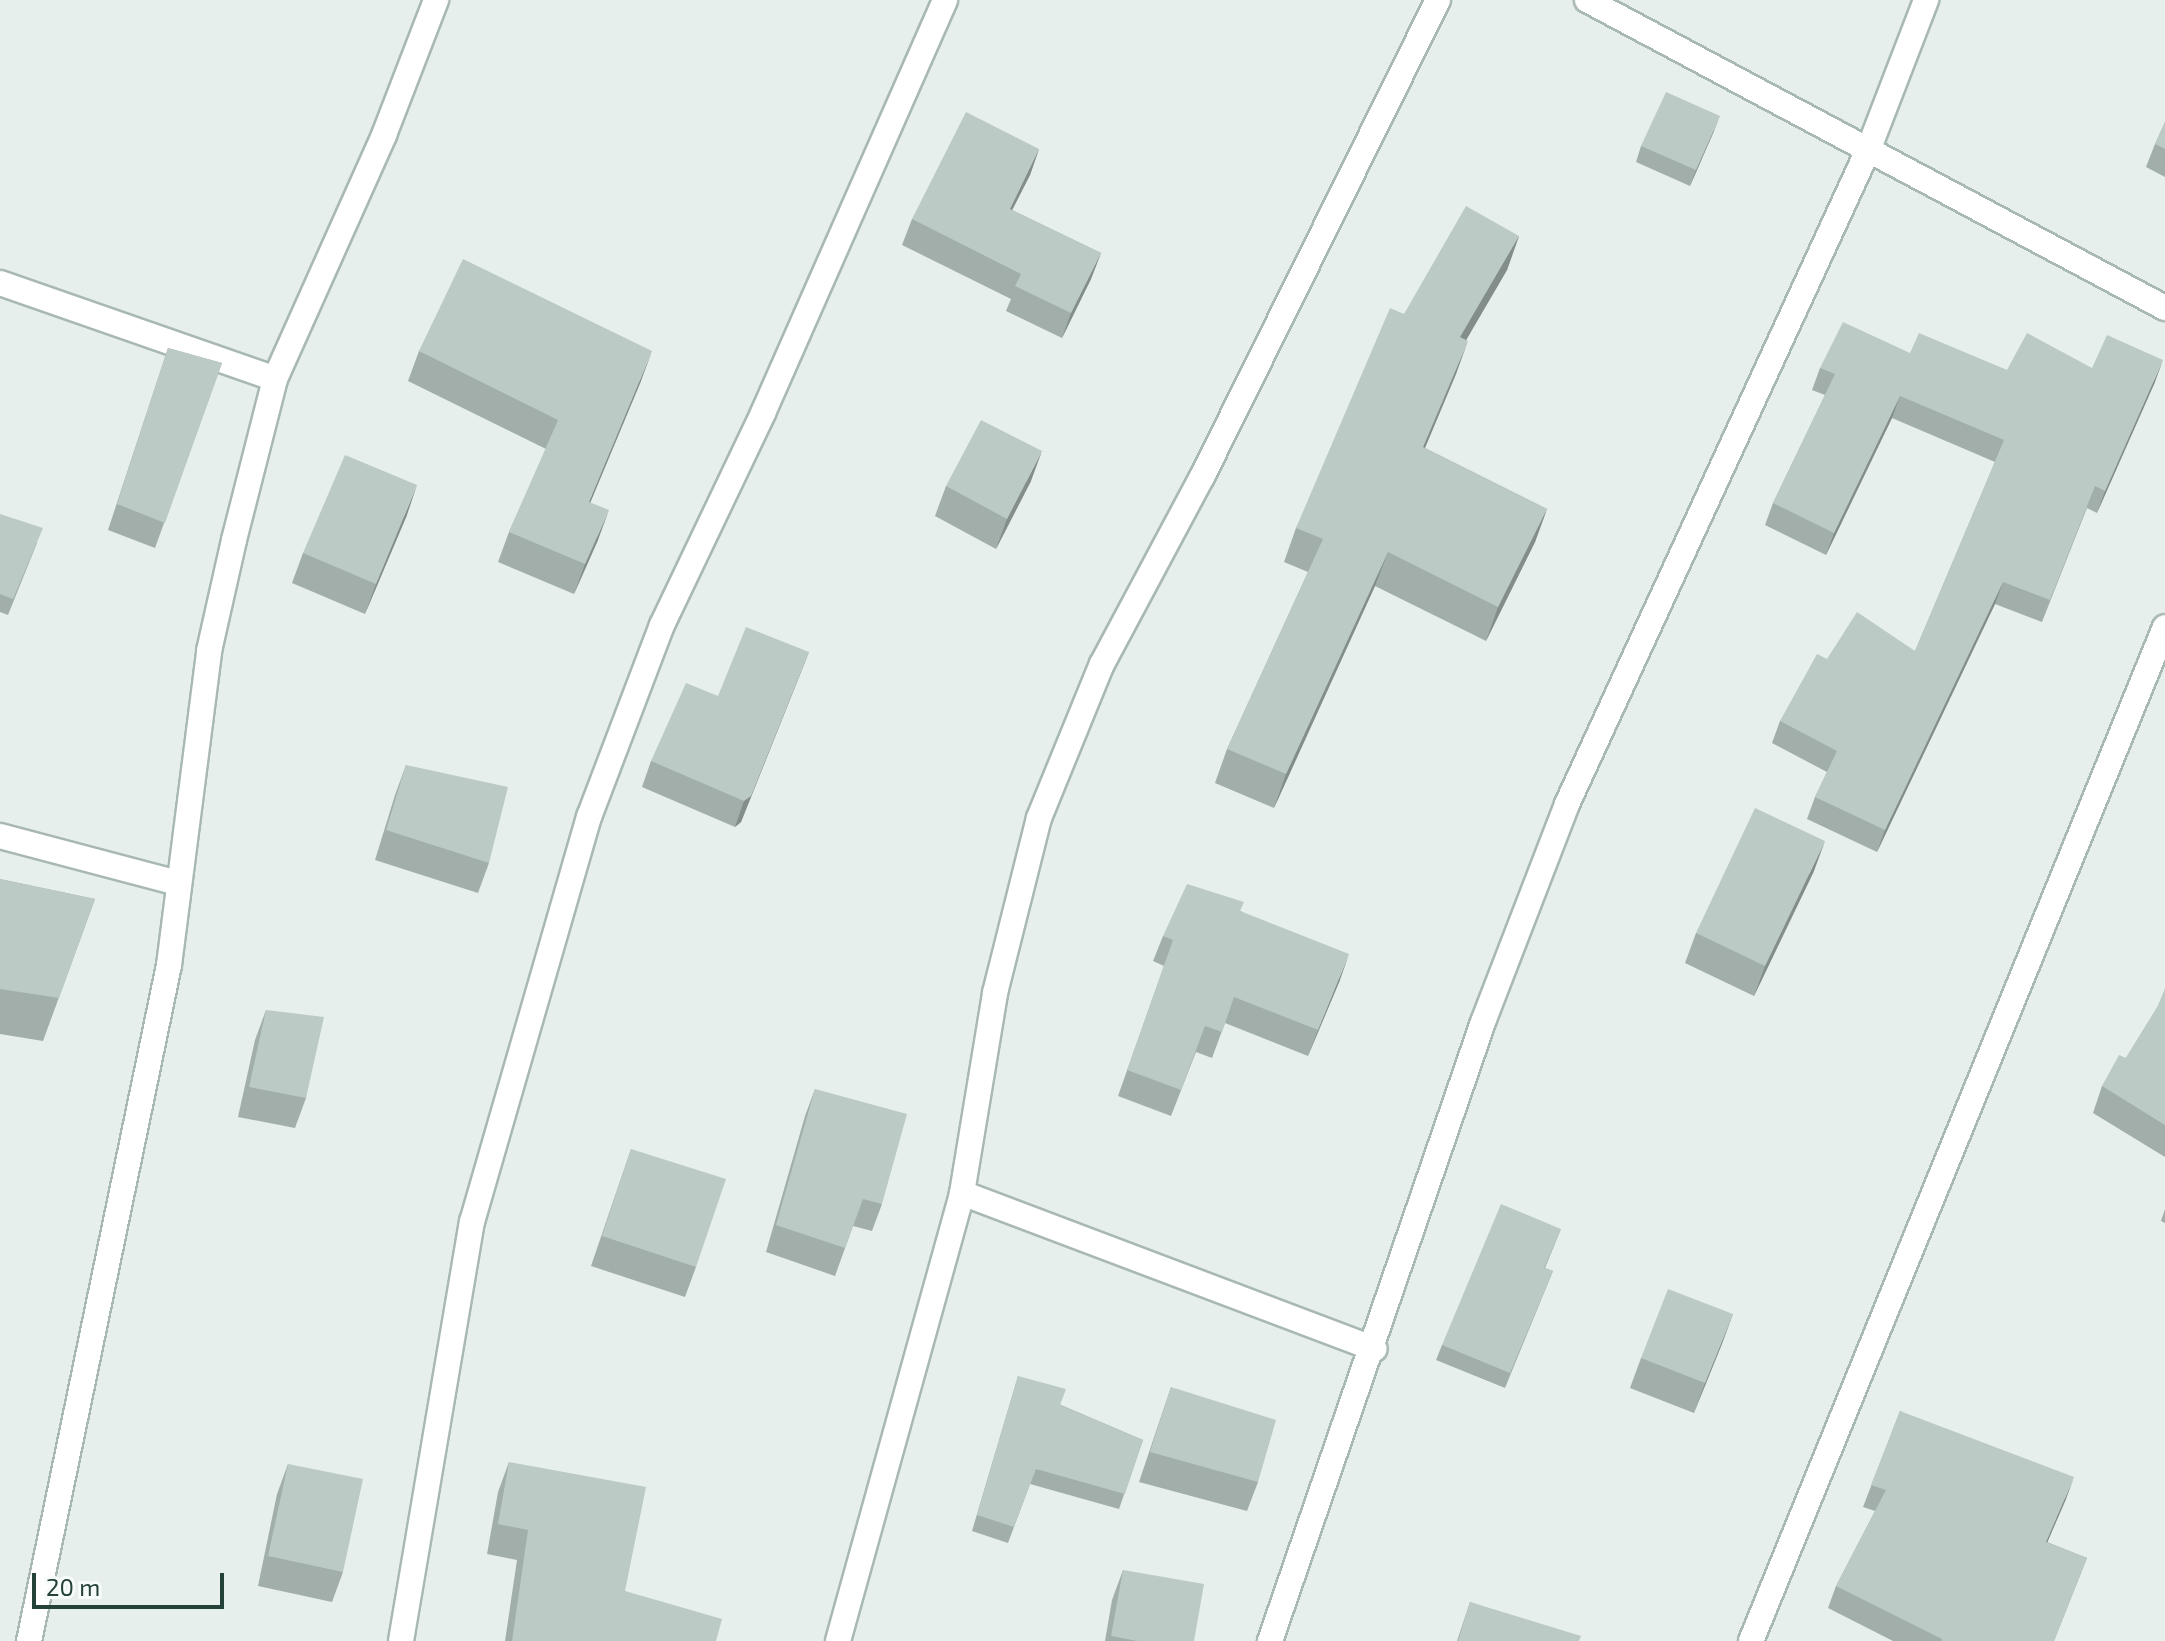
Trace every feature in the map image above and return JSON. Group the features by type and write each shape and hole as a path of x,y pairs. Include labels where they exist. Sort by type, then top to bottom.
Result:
{"street":[{"path":"29,1641 126,1150 169,965 209,651 275,379 384,135 436,0"},
{"path":"401,1641 472,1222 589,817 662,625 763,413 945,0"},
{"path":"838,1641 962,1193 995,993 1039,818 1102,664 1202,477 1438,0"},
{"path":"1587,0 2165,308"},
{"path":"1270,1641 1374,1349 1483,1022 1567,804 1869,148 1926,0"},
{"path":"0,283 275,379"},
{"path":"1751,1641 2165,627"},
{"path":"0,836 178,883"},
{"path":"962,1193 1374,1349"}],"building":[{"path":"1666,92 1720,116 1696,170 1641,146"},
{"path":"966,112 1039,149 1010,209 1101,253 1071,313 1015,286 1021,274 912,219"},
{"path":"2165,122 2165,149 2155,144"},
{"path":"1466,206 1519,236 1460,337 1468,341 1423,447 1547,509 1498,607 1388,552 1286,774 1227,749 1323,539 1296,528 1390,308 1404,314"},
{"path":"463,259 652,351 589,502 609,510 585,564 509,532 558,420 419,351"},
{"path":"1843,322 1910,353 1919,333 2007,370 2027,333 2092,368 2107,335 2163,360 2105,491 2095,486 2050,600 2003,582 1885,830 1815,797 1837,751 1780,721 1817,654 1827,659 1857,612 1915,651 2004,440 1900,396 1834,533 1773,503 1835,374 1820,368"},
{"path":"168,348 222,363 165,523 117,504"},
{"path":"981,420 1042,451 1007,519 946,486"},
{"path":"345,455 417,485 376,584 303,553"},
{"path":"0,514 43,528 13,599 0,594"},
{"path":"746,627 809,652 751,796 744,801 651,761 686,683 718,696"},
{"path":"406,765 508,787 489,863 386,830"},
{"path":"1755,808 1825,841 1765,966 1696,933"},
{"path":"0,879 95,899 59,998 0,989"},
{"path":"1187,884 1244,902 1240,911 1349,954 1318,1030 1234,997 1222,1032 1205,1026 1181,1090 1127,1070 1173,940 1163,936"},
{"path":"2165,989 2165,1125 2102,1086 2119,1055 2126,1058"},
{"path":"266,1010 324,1017 306,1098 249,1087"},
{"path":"815,1089 907,1114 882,1204 863,1199 845,1248 776,1225"},
{"path":"631,1149 726,1179 696,1267 602,1236"},
{"path":"1501,1204 1561,1229 1544,1268 1553,1271 1510,1373 1442,1345"},
{"path":"1668,1289 1733,1314 1705,1383 1641,1358"},
{"path":"1018,1376 1066,1389 1060,1405 1143,1440 1125,1494 1036,1469 1014,1527 977,1515"},
{"path":"1171,1387 1276,1420 1258,1482 1150,1452"},
{"path":"1900,1411 2074,1477 2046,1542 2087,1558 2054,1641 1942,1641 1836,1586 1886,1490 1871,1485"},
{"path":"509,1462 646,1487 625,1591 722,1619 716,1641 512,1641 528,1530 498,1524"},
{"path":"288,1464 363,1479 343,1572 268,1556"},
{"path":"1123,1570 1204,1584 1194,1641 1137,1641 1111,1636"},
{"path":"1470,1602 1581,1636 1579,1641 1458,1641"}]}
